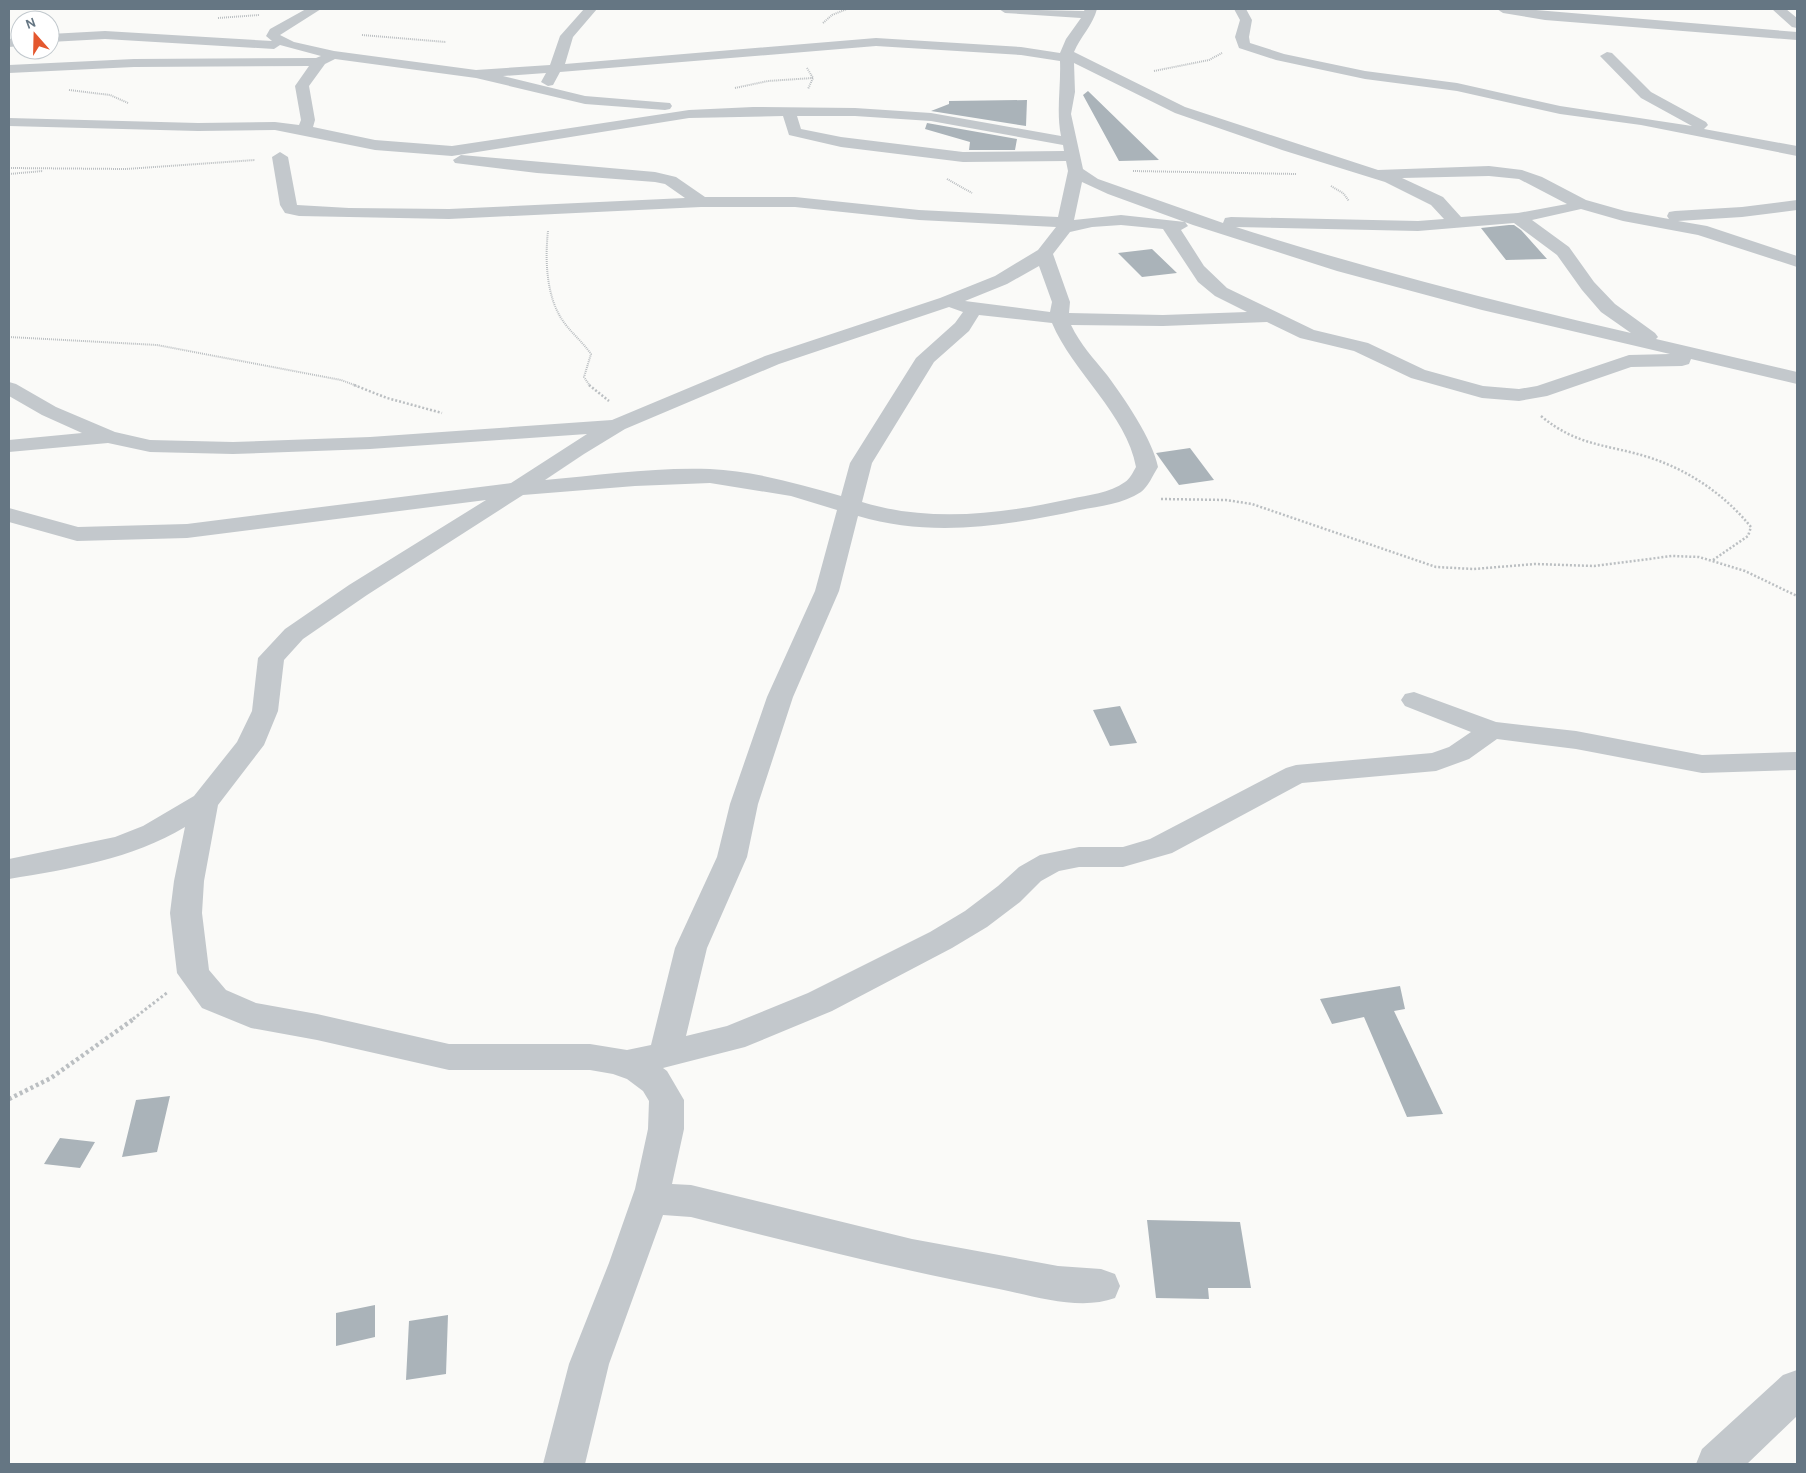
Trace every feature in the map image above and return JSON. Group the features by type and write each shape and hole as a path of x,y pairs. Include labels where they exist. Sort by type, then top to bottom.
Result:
{"street":[{"path":"290,45 273,36 275,32 315,9"},
{"path":"546,90 554,68 560,60 566,36 591,9"},
{"path":"9,869 121,846 153,833 204,803 250,746 265,710 271,658 294,634 358,590 470,521 576,449 628,422 772,360 947,302 1001,280 1044,254 1065,225 1073,156 1064,114 1068,92 1068,56 1073,39 1087,20 1090,12 1005,9"},
{"path":"1240,9 1246,19 1246,24 1241,32 1244,45 1281,57 1365,75 1458,86 1560,110 1722,136 1797,151"},
{"path":"1503,9 1545,16 1797,36"},
{"path":"1778,9 1797,24"},
{"path":"60,38 93,36 226,44 290,45 334,56 476,74 608,103 725,112 822,112 931,117 1073,156 1092,182 1200,222 1399,283 1797,378"},
{"path":"476,74 695,58 804,46 876,42 1021,51 1068,56 1164,103 1287,147 1380,174 1437,201 1456,222"},
{"path":"9,69 134,63 320,62 334,56"},
{"path":"1607,56 1646,95 1722,136"},
{"path":"304,130 308,120 302,86 320,62"},
{"path":"9,122 198,127 253,126 304,130 375,145 432,151 474,149 654,119 725,112"},
{"path":"789,112 794,132 841,142 977,157 1073,156"},
{"path":"432,151 449,158 478,163 654,177 670,180 701,202"},
{"path":"280,157 288,205 291,209 299,211 421,214 560,210 701,202 795,202 920,215 1065,225 1110,220 1169,224 1257,239"},
{"path":"1380,174 1489,171 1515,174 1536,180 1580,204 1639,220 1701,230 1797,262"},
{"path":"1200,222 1328,223 1379,226 1518,218 1568,209 1580,204"},
{"path":"1639,220 1742,212 1797,205"},
{"path":"1518,218 1563,251 1588,286 1608,308 1656,343"},
{"path":"1169,224 1209,284 1307,334 1361,347 1418,374 1482,392 1519,395 1540,392 1566,385 1629,361 1703,356 1797,363"},
{"path":"9,515 77,534 187,531 516,489 635,479 710,476 751,481 795,490 887,517 978,522 1036,513 1118,495 1135,486 1147,467 1144,451 1101,381 1068,339 1059,318 1061,302 1044,254"},
{"path":"947,302 974,309 1059,318 1133,322 1274,316"},
{"path":"665,1054 692,948 732,857 744,804 780,697 827,590 861,463 907,385 926,358 962,327 974,309"},
{"path":"9,388 49,411 108,437 150,446 233,448 370,443 628,422"},
{"path":"9,446 108,437"},
{"path":"1414,700 1492,730 1576,740 1702,764 1797,761"},
{"path":"625,1064 733,1038 820,1002 962,927 1009,894 1030,874 1051,862 1079,857 1124,856 1142,852 1161,846 1296,774 1436,762 1459,753 1492,730"},
{"path":"204,803 190,871 186,913 193,974 214,999 250,1015 318,1027 449,1057 590,1057 625,1064 639,1070 655,1081 667,1100 666,1129 650,1198 589,1364 564,1464"},
{"path":"650,1198 691,1201 912,1256 1058,1283 1101,1286"},
{"path":"1716,1464 1797,1389"}],"path":[{"path":"209,18 260,15 303,17"},
{"path":"1106,73 1155,71 1209,60 1244,45"},
{"path":"804,46 801,55 813,78 806,92 822,112"},
{"path":"61,88 126,100 146,125"},
{"path":"1287,147 1287,160 1300,172"},
{"path":"920,152 944,177 979,196"},
{"path":"9,168 63,170 126,169 264,160 280,157"},
{"path":"9,174 63,170"},
{"path":"1129,170 1305,174"},
{"path":"1328,184 1342,193 1349,201 1350,206 1328,223"},
{"path":"560,210 547,232 547,264 553,296 560,316 591,354 584,377 592,389 614,405 628,422"},
{"path":"9,336 157,345 201,355 261,364 341,380 387,398 450,415"},
{"path":"1519,395 1550,424 1573,439 1590,446 1636,454 1666,464 1731,503 1751,527 1748,536 1713,560"},
{"path":"1118,495 1181,501 1226,500 1252,504 1361,540 1414,562 1436,568 1462,571 1536,564 1569,567 1603,566 1686,556 1713,560 1747,572 1797,596"},
{"path":"9,1099 51,1078 110,1037 193,974"}],"building":[{"path":"1088,91 1159,160 1119,161 1083,95"},
{"path":"1027,100 1026,126 931,111 949,104 949,101"},
{"path":"927,123 1017,139 1015,150 969,150 970,142 925,129"},
{"path":"1514,225 1521,230 1547,259 1506,260 1481,228"},
{"path":"1152,249 1177,273 1142,277 1118,253"},
{"path":"1190,448 1214,480 1179,485 1156,453"},
{"path":"1120,706 1137,743 1110,746 1093,710"},
{"path":"1400,986 1405,1009 1394,1011 1443,1114 1407,1117 1364,1017 1332,1024 1320,999"},
{"path":"170,1096 157,1152 122,1157 136,1100"},
{"path":"60,1138 95,1142 80,1168 44,1164"},
{"path":"1147,1220 1240,1222 1251,1288 1208,1288 1209,1299 1156,1298"},
{"path":"375,1305 375,1337 336,1346 336,1313"},
{"path":"448,1315 446,1374 406,1380 409,1321"}]}
